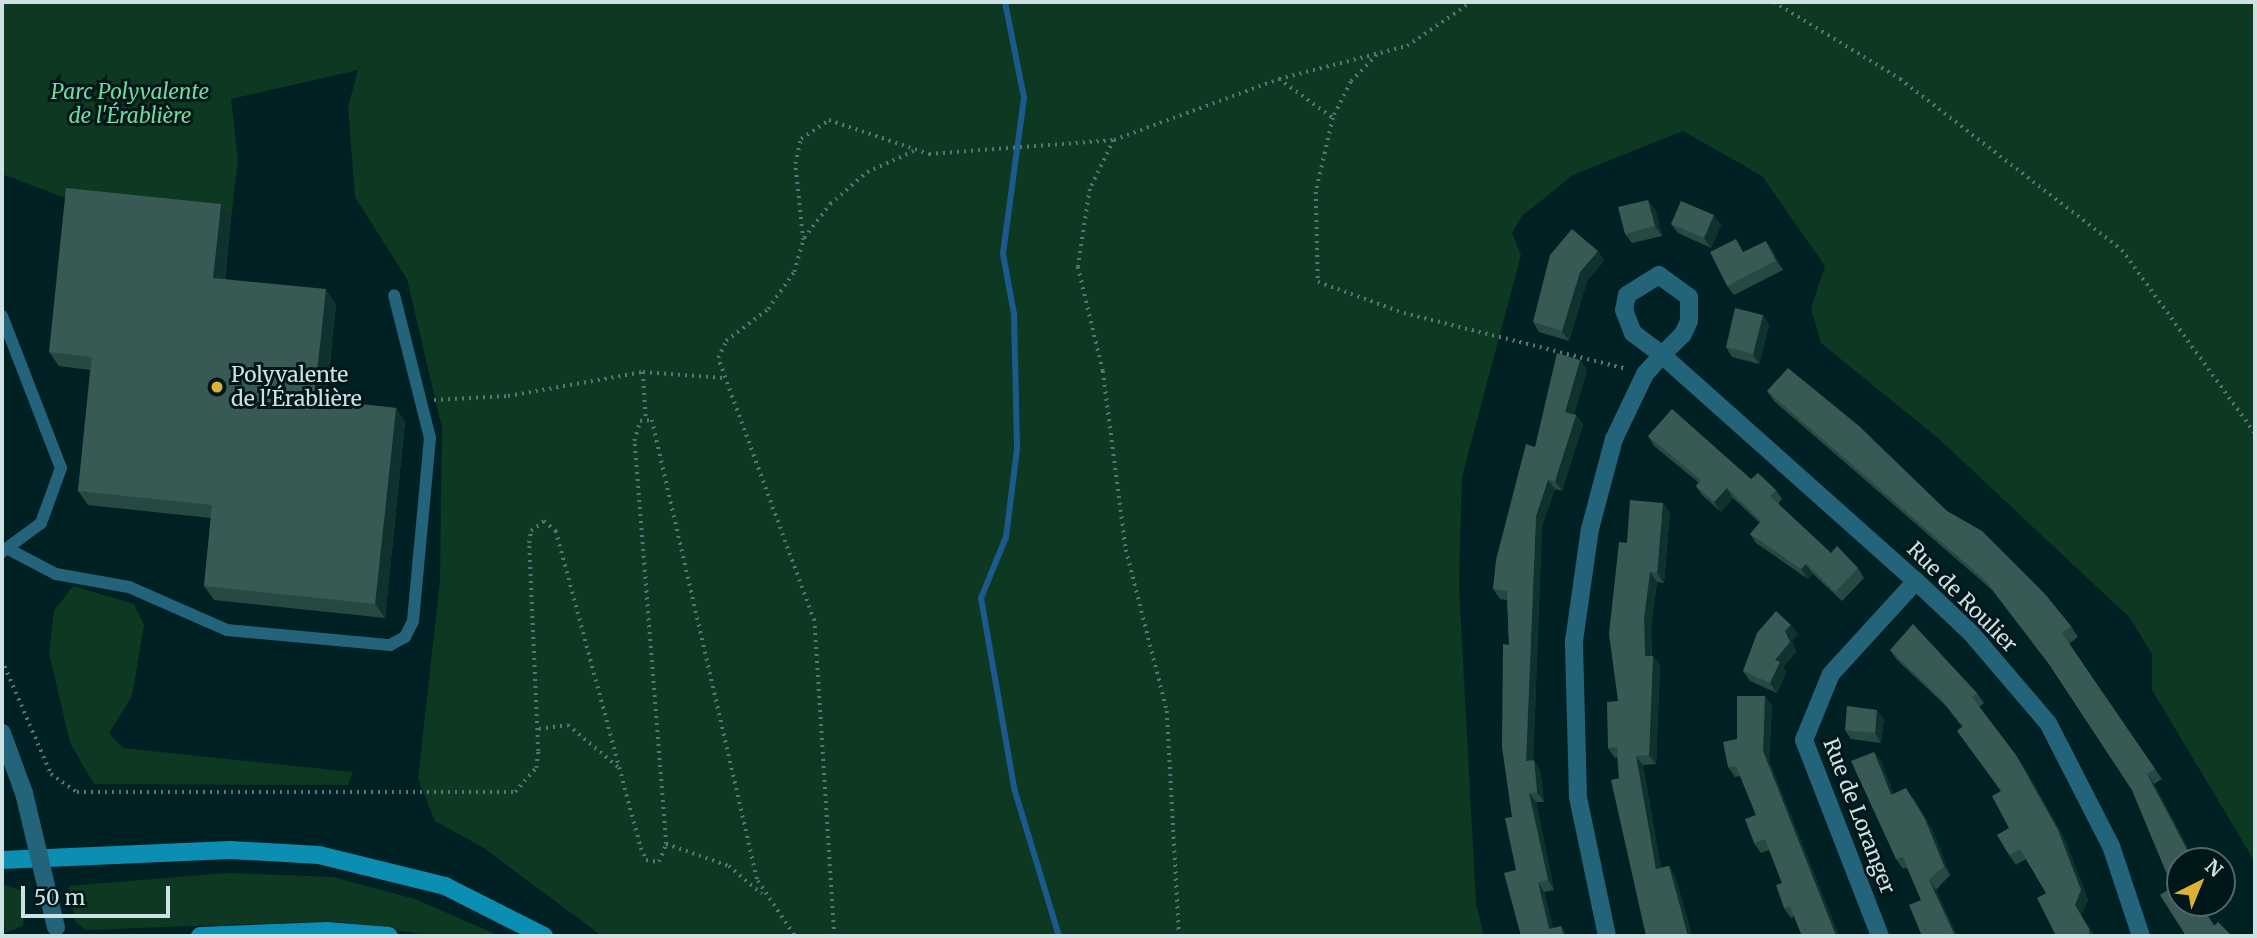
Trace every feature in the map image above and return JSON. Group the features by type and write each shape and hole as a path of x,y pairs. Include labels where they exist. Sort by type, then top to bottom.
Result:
{"main road":[{"path":"2,860 263,850 378,865 445,886 544,936"},
{"path":"2,853 90,857"},
{"path":"200,936 327,931 389,936"}],"street":[{"path":"1607,936 1578,797 1574,641 1603,474 1645,374 1683,334 1691,306 1668,277 1648,276 1627,295 1624,310 1633,333 1661,355"},
{"name":"Rue de Roulier","path":"1661,355 1916,581 2048,723 2111,846 2141,936"},
{"name":"Rue de Loranger","path":"1880,936 1804,740 1831,674 1916,581"},
{"path":"2,733 24,793 57,932"}],"lane":[{"path":"2,316 61,468 41,523 6,551 56,574 129,587 227,630 390,645 405,637 413,621 430,438 394,295"}],"path":[{"path":"834,936 814,621 787,534 724,378 721,349 774,302 794,272 803,240 795,154 813,127 849,121 916,150 945,155 1000,147 1114,140 1279,79 1379,54 1420,39 1471,2"},
{"path":"1774,2 1900,79 2122,250 2255,433"},
{"path":"1379,54 1351,82 1333,118 1316,191 1313,259 1322,286 1645,374"},
{"path":"1279,79 1333,118"},
{"path":"1114,140 1090,189 1078,267 1103,371 1126,550 1167,711 1179,936"},
{"path":"803,240 830,204 867,172 916,150"},
{"path":"422,401 508,396 643,372 724,378"},
{"path":"2,660 51,774 78,792 505,794 523,786 536,768 539,729 529,542 531,531 544,521 556,531 646,860 659,862 666,844 634,441 646,419 643,372"},
{"path":"646,419 661,439 764,897"},
{"path":"539,729 568,725 620,769"},
{"path":"666,844 729,866 764,897 796,936"}],"green space":[{"name":"Parc Polyvalente de l'Érablière","path":"2,2 2255,2 2255,862 2152,690 2152,654 2129,617 1939,439 1821,343 1811,308 1825,266 1762,176 1683,131 1573,175 1522,216 1512,233 1521,255 1462,477 1459,586 1476,903 1484,936 602,936 484,848 435,821 418,779 440,580 442,428 407,279 355,197 348,107 358,70 231,99 238,160 231,218 76,202 2,174"},
{"path":"73,586 134,604 144,625 132,696 109,733 123,748 353,772 348,785 94,784 70,743 49,653 54,611"},
{"path":"227,873 333,877 415,899 500,936 436,936 333,921 85,930 75,921 69,886"},
{"path":"2,884 21,890 24,914 23,926 5,933"}],"building":[{"path":"66,188 221,204 213,278 326,289 314,399 396,408 375,604 204,586 212,505 78,491 92,357 49,352"},
{"path":"1648,200 1655,226 1625,234 1618,207"},
{"path":"1681,201 1714,215 1704,238 1671,224"},
{"path":"1572,229 1598,251 1580,272 1562,331 1533,322 1550,255"},
{"path":"1736,239 1743,252 1766,241 1776,261 1727,286 1710,252"},
{"path":"1735,308 1763,315 1753,354 1726,347"},
{"path":"1557,353 1580,360 1565,412 1576,415 1555,481 1548,480 1536,516 1526,761 1534,760 1537,792 1529,793 1548,880 1538,882 1549,929 1561,926 1564,936 1521,936 1504,873 1516,870 1505,818 1512,817 1502,747 1503,644 1509,645 1507,591 1493,589 1496,560 1526,444 1535,447"},
{"path":"1788,368 1859,426 1947,511 1982,531 2045,594 2071,626 2062,633 2155,769 2147,774 2186,847 2166,847 2166,872 2132,790 2047,661 1985,580 1767,391"},
{"path":"1672,409 1751,479 1758,473 1776,490 1770,496 1831,553 1837,546 1858,568 1835,592 1806,564 1801,569 1750,534 1761,521 1727,488 1714,502 1696,486 1701,480 1648,436"},
{"path":"1630,500 1663,503 1657,573 1650,572 1644,618 1645,656 1653,656 1649,755 1636,756 1656,869 1669,866 1688,936 1646,936 1611,780 1619,778 1617,747 1608,748 1607,702 1618,701 1609,634 1619,542 1627,543"},
{"path":"1776,611 1791,625 1785,631 1790,642 1775,660 1780,662 1770,683 1743,671 1757,633"},
{"path":"1913,624 1977,693 1972,697 2016,755 2058,830 2081,890 2075,905 2089,929 2090,936 2056,936 2037,898 2046,893 2020,849 2009,855 1997,835 2009,828 1992,796 2001,791 1957,731 1963,726 1939,697 1890,650"},
{"path":"1737,696 1765,696 1763,751 1836,936 1802,936 1790,906 1784,908 1776,885 1782,883 1765,839 1754,843 1745,819 1756,815 1736,766 1728,767 1723,742 1737,739"},
{"path":"1847,706 1877,710 1875,733 1845,730"},
{"path":"1874,752 1891,795 1906,788 1925,819 1944,866 1929,880 1955,936 1922,936 1909,905 1921,900 1903,857 1896,859 1851,761"},
{"path":"2166,891 2166,904 2160,895"},
{"path":"2174,917 2208,917 2214,926 2218,922 2232,936 2186,936"}],"waterway":[{"path":"1005,2 1024,98 1003,254 1014,314 1017,449 1006,537 981,598 1014,788 1059,936"}],"place":[{"name":"Polyvalente de l'Érablière","path":"217,387"}]}
